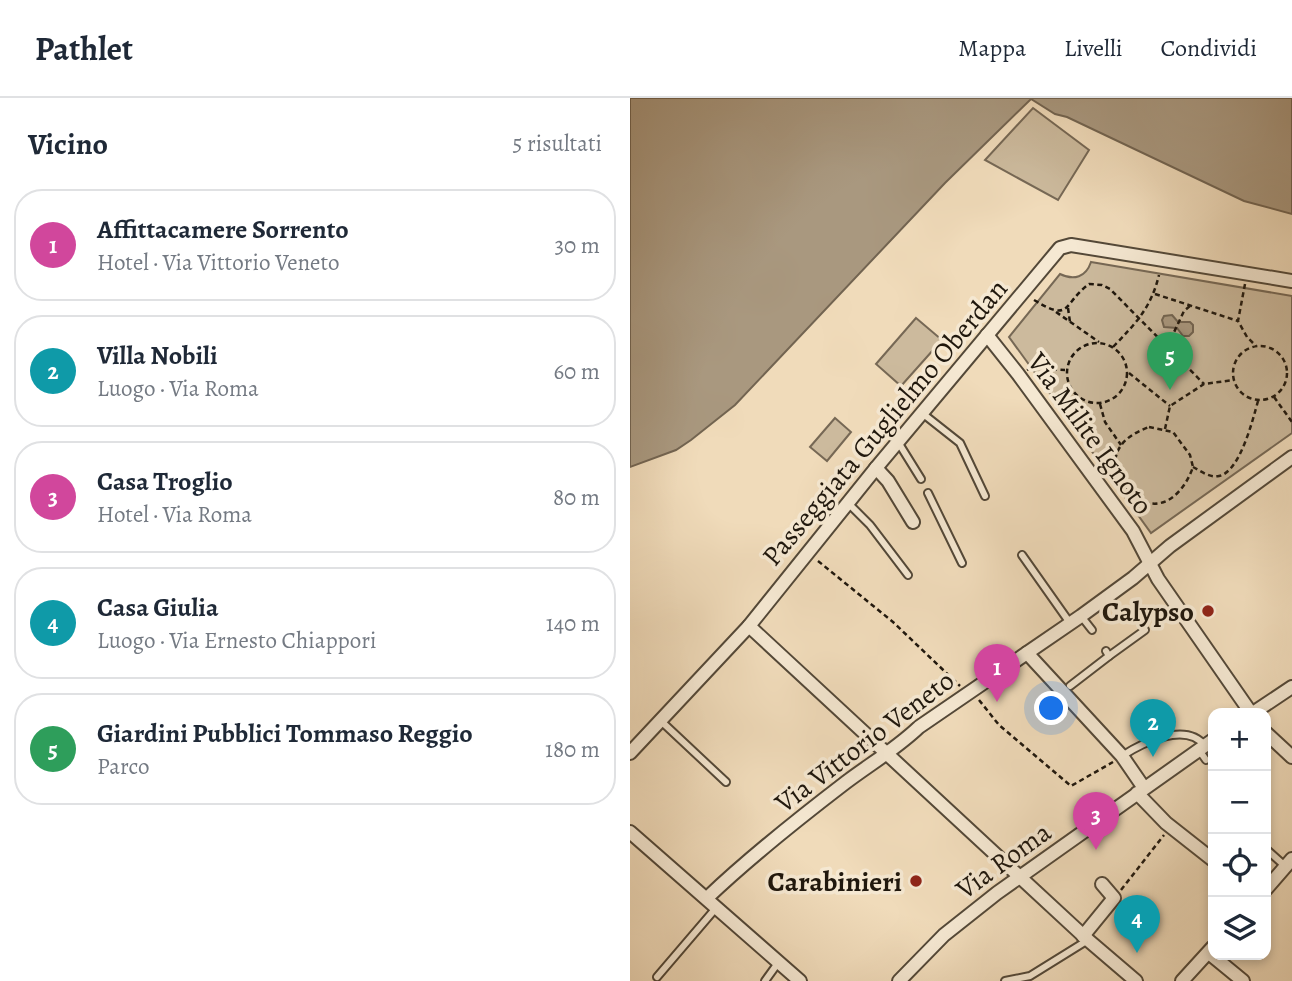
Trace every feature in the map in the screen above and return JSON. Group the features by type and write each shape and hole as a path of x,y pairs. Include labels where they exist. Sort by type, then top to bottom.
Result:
{"street":[{"name":"Passeggiata Guglielmo Oberdan","path":"630,753 662,722 748,626 1058,250 1071,245 1247,274"},
{"path":"1247,274 1292,281"},
{"name":"Via Milite Ignoto","path":"986,335 1018,374 1133,531 1158,579 1248,708"},
{"name":"Via Vittorio Veneto","path":"712,902 806,813 901,745 924,723 1076,619 1290,462"},
{"path":"876,468 888,481 913,522"},
{"path":"748,626 1136,981"},
{"path":"1027,653 1122,756 1140,790 1170,826 1208,856"},
{"path":"1260,708 1292,687"},
{"path":"1271,738 1292,757"},
{"name":"Via Roma","path":"899,981 944,935 999,892 1140,790 1206,749"},
{"path":"630,832 800,981"},
{"path":"1271,884 1290,866"},
{"path":"1086,938 1114,898 1102,884"},
{"path":"1182,981 1208,953"},
{"path":"1221,960 1243,981"}],"lane":[{"path":"922,413 960,443 985,496"},
{"path":"898,442 921,479"},
{"path":"928,493 962,563"},
{"path":"848,503 870,525 908,575"},
{"path":"1023,555 1076,619 1092,630"},
{"path":"1070,686 1108,653 1145,630"},
{"path":"662,722 726,782"},
{"path":"1122,756 1146,743 1171,736 1192,737 1200,740 1206,749"},
{"path":"1271,853 1290,866"},
{"path":"657,977 712,902"},
{"path":"1005,981 1030,976 1086,938"},
{"path":"765,981 779,962"}],"path":[{"path":"1247,274 1238,321 1256,346 1274,349 1290,372 1284,387 1274,397 1258,401 1243,394 1234,380 1233,371 1240,355 1256,346"},
{"path":"1113,347 1139,320 1155,294 1159,275"},
{"path":"1055,312 1068,308 1088,284 1110,289 1204,384"},
{"path":"1022,293 1099,342 1113,347 1123,356 1128,372 1170,406"},
{"path":"1155,294 1238,321"},
{"path":"1167,347 1180,319 1190,306"},
{"path":"1068,308 1070,322"},
{"path":"1099,342 1090,343 1074,353 1066,370 1067,380 1077,397 1086,402 1100,403 1115,398 1122,391 1128,372"},
{"path":"1018,374 1031,368 1066,370"},
{"path":"1165,429 1170,406 1204,384 1234,380"},
{"path":"1274,397 1292,422"},
{"path":"1193,467 1214,476 1228,471 1246,439 1258,401"},
{"path":"1100,403 1105,422 1121,444"},
{"path":"1149,427 1165,429 1178,436 1190,455 1193,467 1190,478 1176,496 1165,503 1145,502 1132,493 1116,474 1115,454 1133,432 1149,427"},
{"path":"807,553 893,622 967,694 982,702 999,725 1071,786 1122,756"},
{"path":"1114,898 1170,826"}],"shaded area":[{"path":"630,98 1292,98 1292,214 1244,201 1067,117 1055,114 1031,99 945,183 735,405 676,450 630,467"},
{"path":"1033,108 1089,150 1058,200 985,160"},
{"path":"1091,262 1292,296 1292,433 1151,533 1009,337 1060,274 1079,276"},
{"path":"1172,315 1178,322 1190,322 1193,325 1193,332 1189,336 1183,336 1177,328 1164,327 1164,316"},
{"path":"916,318 942,340 901,386 876,364"},
{"path":"835,418 851,432 827,461 810,447"}],"place":[{"name":"Giardini Pubblici Tommaso Reggio","path":"1170,390"},
{"name":"Calypso","path":"1208,611"},
{"name":"Affittacamere Sorrento","path":"997,702"},
{"name":"Villa Nobili","path":"1153,757"},
{"name":"Casa Troglio","path":"1096,850"},
{"name":"Carabinieri","path":"916,881"},
{"name":"Casa Giulia","path":"1137,953"}]}
